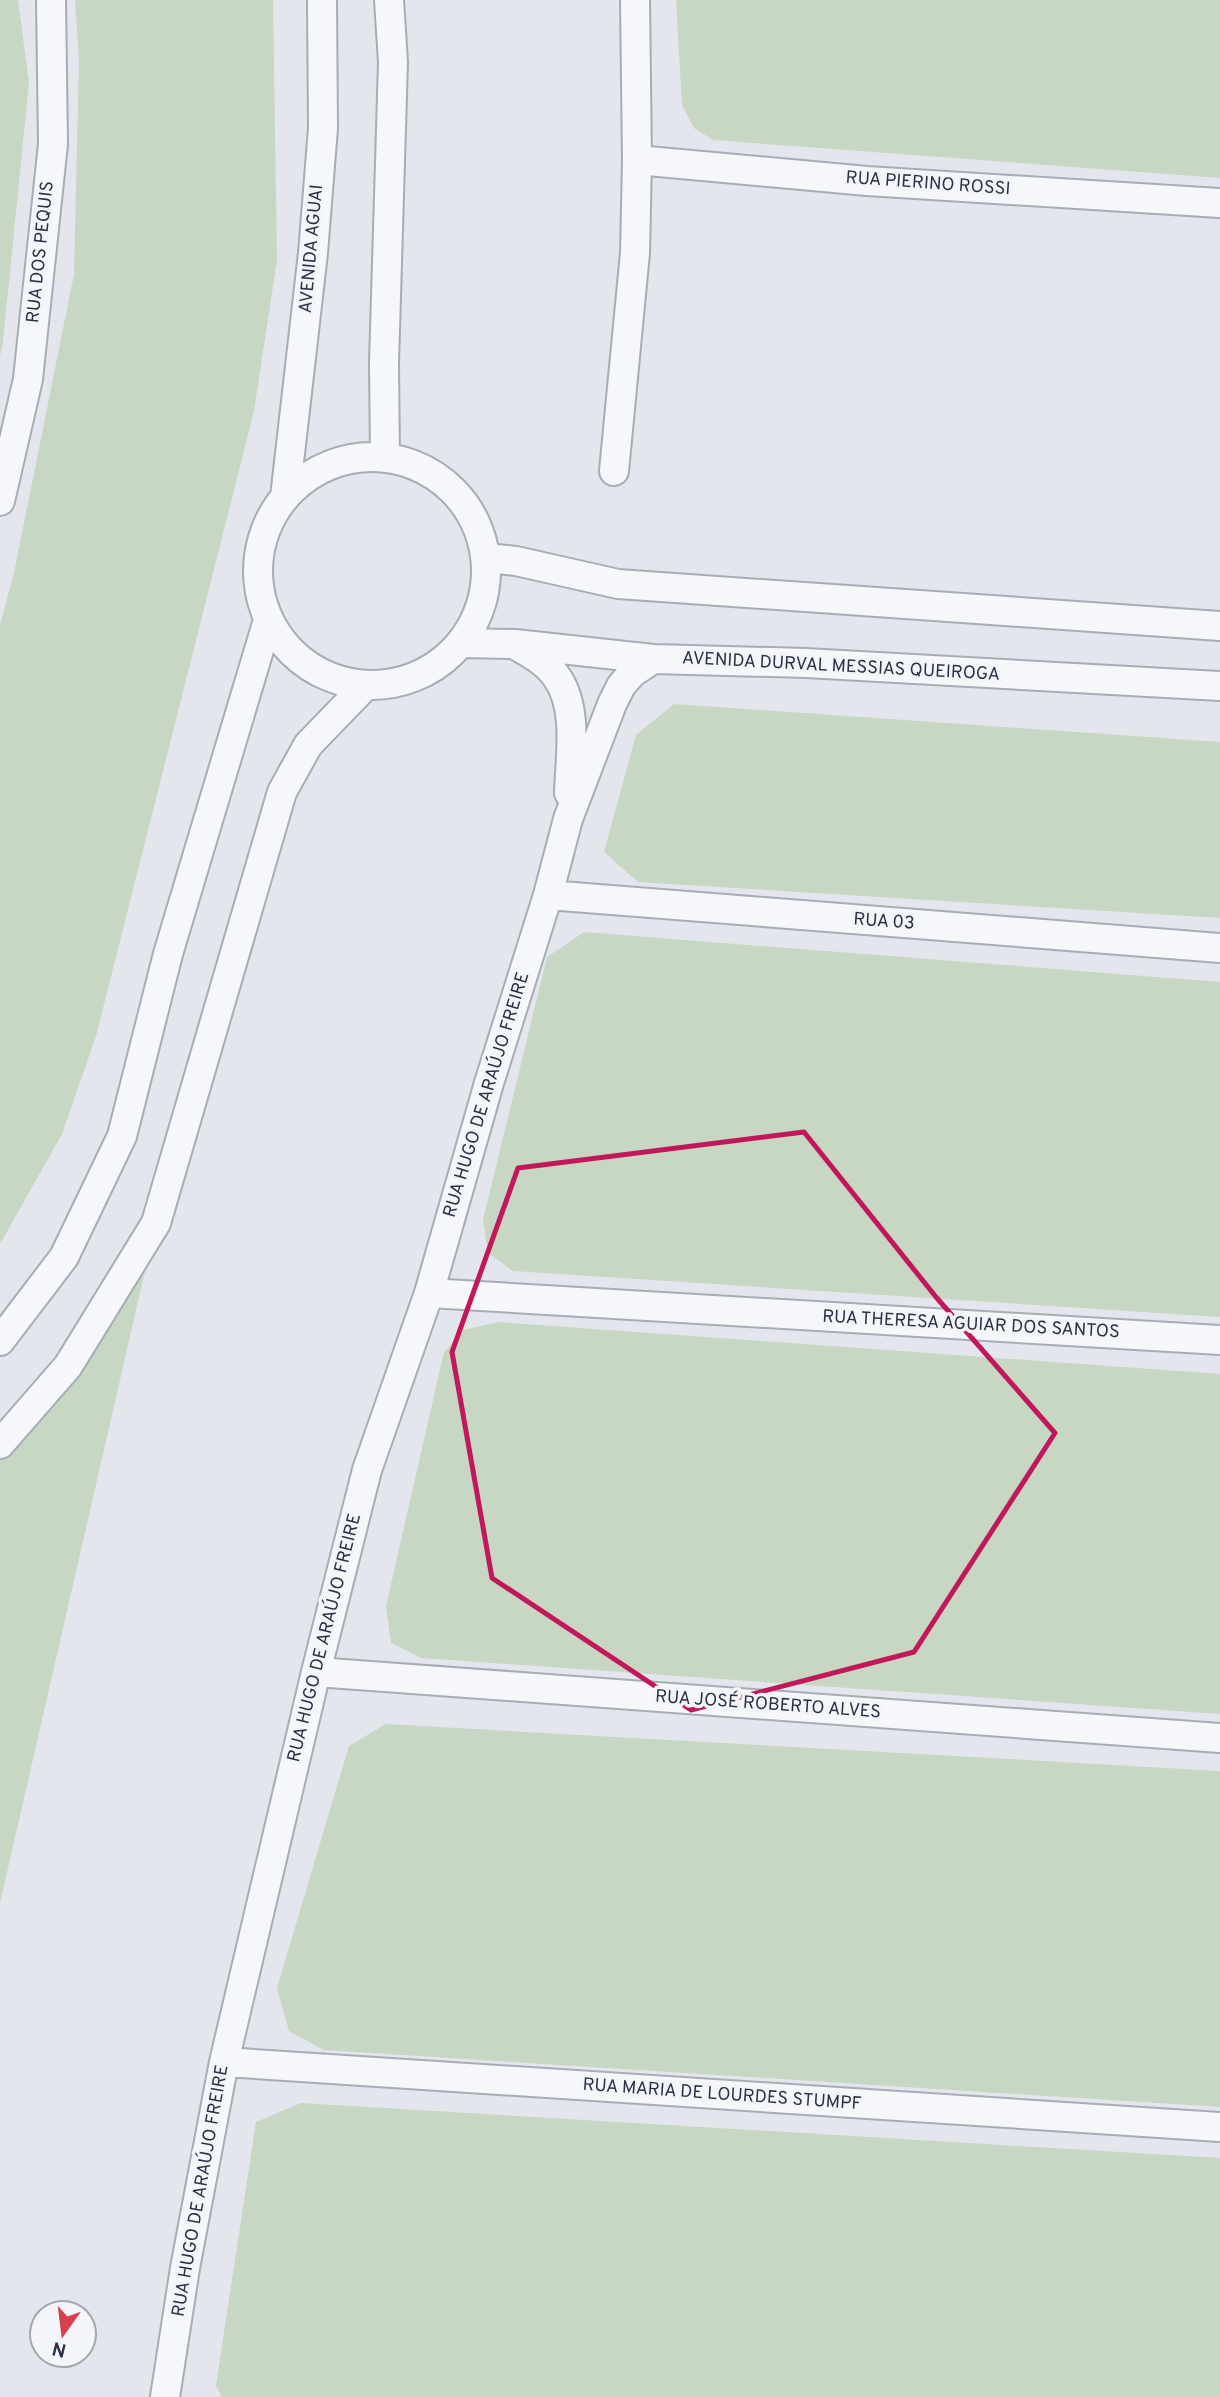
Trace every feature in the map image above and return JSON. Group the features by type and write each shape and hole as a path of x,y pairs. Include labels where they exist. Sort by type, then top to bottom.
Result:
{"street":[{"name":"RUA DOS PEQUIS","path":"0,501 28,379 53,144 51,0"},
{"name":"AVENIDA AGUAI","path":"285,497 313,253 323,128 322,0"},
{"path":"385,458 384,363 393,62 389,0"},
{"path":"614,471 635,253 635,0"},
{"name":"RUA PIERINO ROSSI","path":"637,160 867,181 1220,203"},
{"path":"385,458 410,463 433,475 453,490 469,510 481,533 486,558 483,603 462,643 435,667 402,682 366,685 336,680 308,666 285,645 268,620 259,588 258,555 268,524 285,497 314,473 348,460 385,458"},
{"path":"486,558 516,561 618,584 1220,626"},
{"path":"0,1341 64,1257 122,1136 168,954 268,620"},
{"name":"AVENIDA DURVAL MESSIAS QUEIROGA","path":"462,643 515,644 653,659 806,663 1220,686"},
{"path":"515,644 542,662 556,676 567,698 571,728 568,819"},
{"path":"568,819 621,686 632,673 653,659"},
{"path":"0,1444 68,1366 156,1223 282,792 308,745 366,685"},
{"name":"RUA HUGO DE ARAÚJO FREIRE","path":"165,2397 185,2268 224,2062 316,1672 367,1470 429,1293 489,1083 548,895 568,819"},
{"name":"RUA 03","path":"548,895 1220,948"},
{"name":"RUA THERESA AGUIAR DOS SANTOS","path":"429,1293 1220,1340"},
{"name":"RUA JOSÉ ROBERTO ALVES","path":"316,1672 1220,1738"},
{"name":"RUA MARIA DE LOURDES STUMPF","path":"224,2062 1220,2127"}],"highlighted area":[{"path":"804,1132 936,1297 1055,1433 914,1652 691,1710 492,1578 452,1352 518,1168"}],"green space":[{"path":"0,0 18,0 29,83 0,356"},
{"path":"75,0 273,0 277,260 254,411 96,1036 62,1134 0,1244 0,625 14,573 74,274 79,60"},
{"path":"676,0 1220,0 1220,178 713,140 694,128 682,105"},
{"path":"674,704 1220,742 1220,918 638,882 604,852 636,735"},
{"path":"584,932 1220,982 1220,1317 513,1271 488,1253 483,1220 547,957"},
{"path":"156,1223 0,1903 0,1444"},
{"path":"498,1322 1220,1374 1220,1714 421,1658 391,1643 386,1606 444,1352 464,1330"},
{"path":"386,1724 1220,1771 1220,2107 324,2050 289,2031 277,1988 349,1746"},
{"path":"301,2103 1220,2158 1220,2397 222,2397 216,2385 256,2122"}]}
